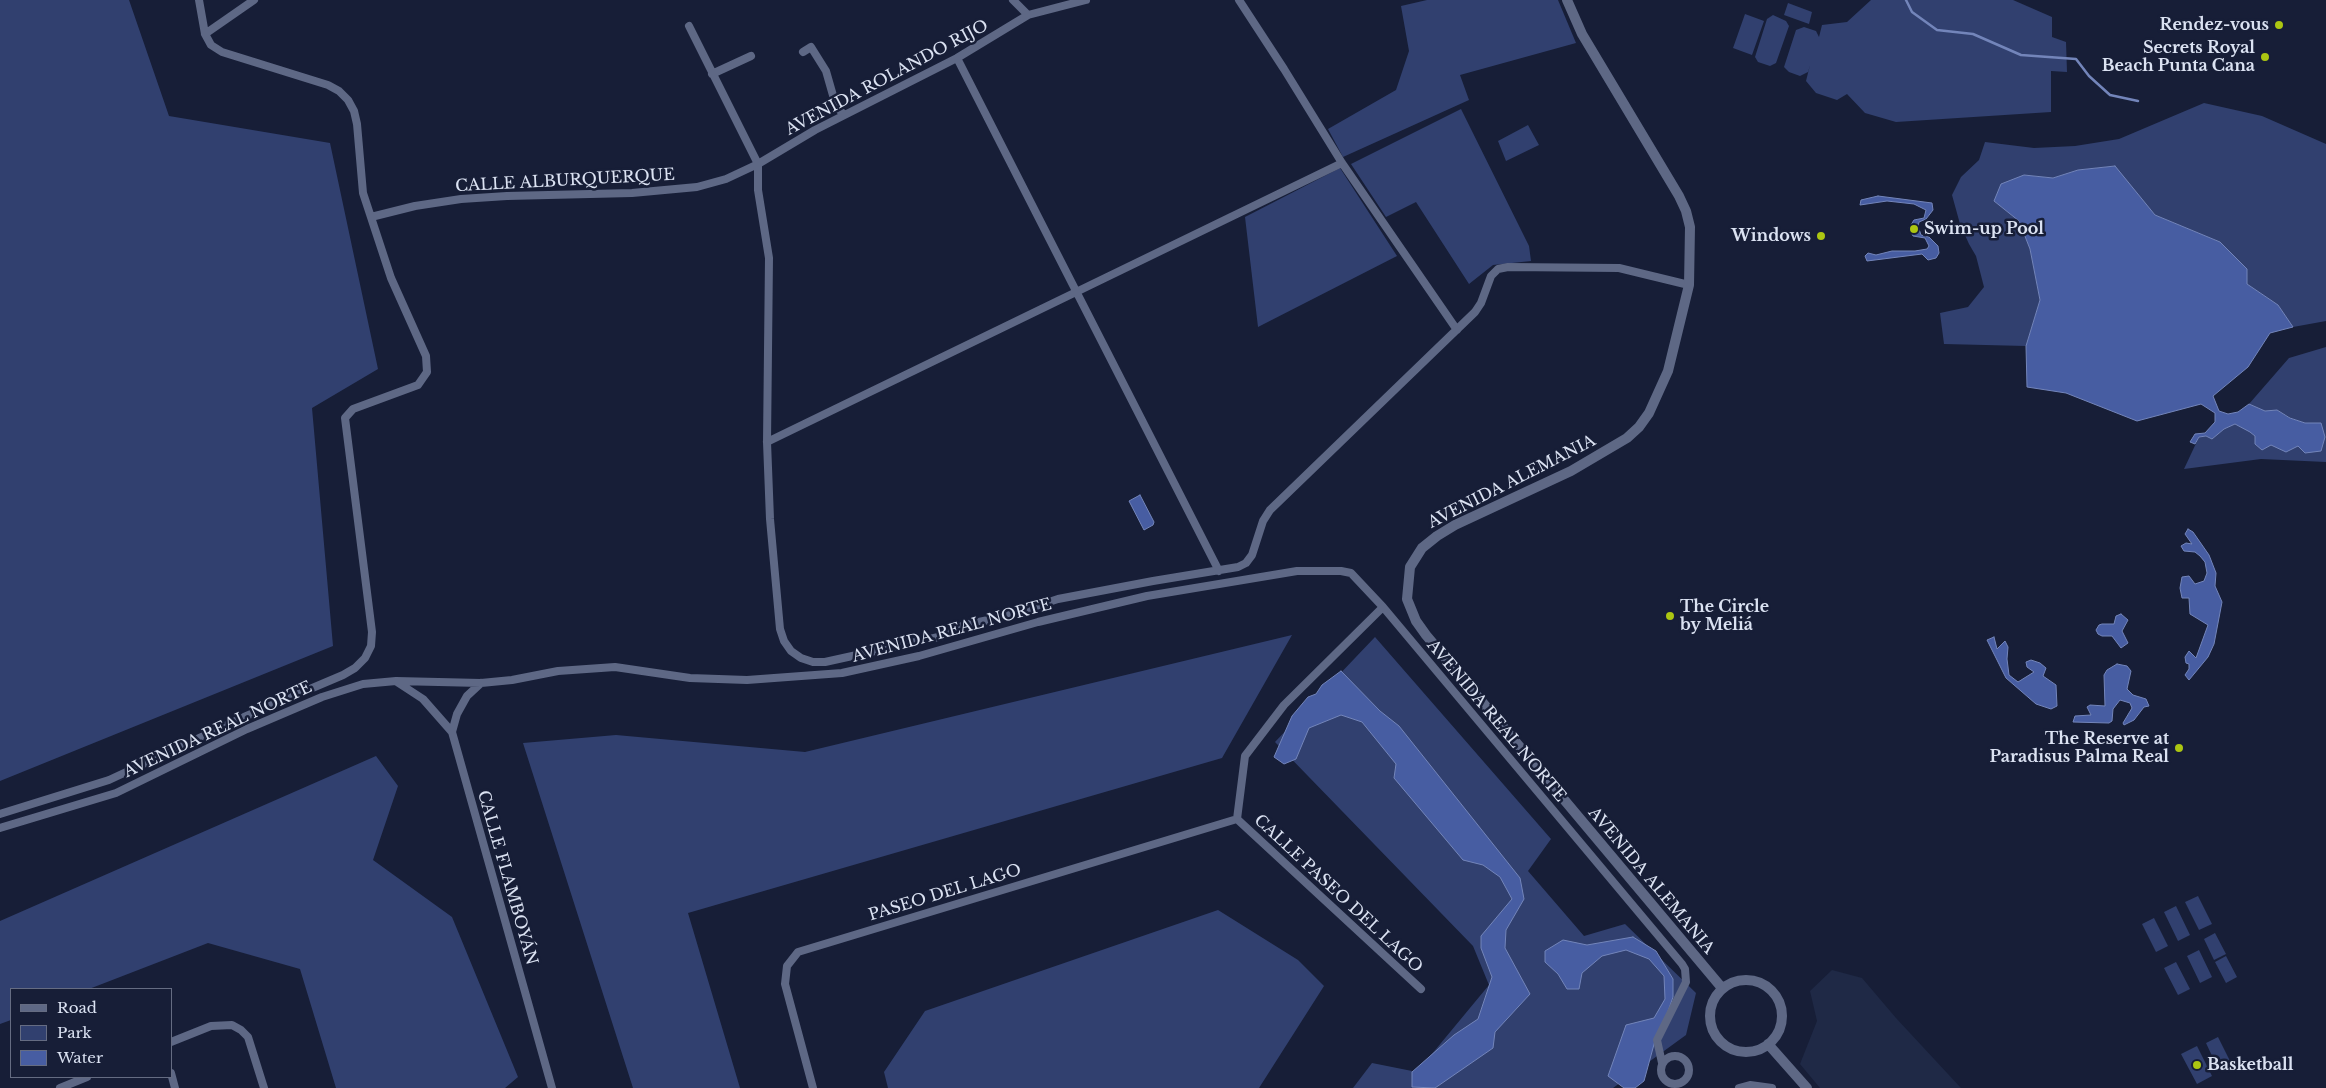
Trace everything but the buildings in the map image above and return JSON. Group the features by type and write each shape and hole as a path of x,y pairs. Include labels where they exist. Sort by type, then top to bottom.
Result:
{"street":[{"path":"0,814 109,780 244,717 343,675 355,668 365,658 371,646 372,632 345,418 354,408 418,385 427,372 426,356 391,278 371,217 364,193 357,124 354,111 348,100 339,91 328,85 222,52 211,45 205,34 199,0"},
{"path":"205,34 248,6 254,0"},
{"path":"1013,0 1028,15"},
{"name":"AVENIDA ROLANDO RIJO","path":"758,164 844,115 957,58 1028,15 1086,0"},
{"path":"1239,0 1342,163 1457,330"},
{"name":"AVENIDA ALEMANIA","path":"1567,0 1582,34 1679,196 1686,211 1690,227 1689,285 1668,371 1649,413 1639,427 1611,448 1571,471 1437,536 1422,548 1410,567 1406,599 1426,635 1722,988"},
{"path":"688,26 758,164 758,190 768,258 767,442 770,519 780,629 784,641 791,651 801,658 813,662 825,662 943,636 964,625 1003,617 1058,599 1153,581 1238,568 1246,563 1252,555 1263,521 1270,510 1475,312 1481,303 1491,276 1503,267 1619,268 1689,285"},
{"path":"803,52 812,47 826,71 836,106 844,115"},
{"path":"712,74 751,56"},
{"path":"957,58 1219,571"},
{"path":"767,442 1342,163"},
{"name":"CALLE ALBURQUERQUE","path":"371,217 415,206 461,199 632,193 697,188 758,164"},
{"name":"AVENIDA REAL NORTE","path":"0,828 116,793 247,729 322,697 363,684 396,682 481,683 512,680 558,671 615,667 690,678 738,680 842,673 919,656 1038,622 1147,596 1297,570 1341,571 1351,573 1383,607 1682,964 1685,970 1686,982 1659,1034 1659,1050 1662,1063"},
{"path":"1237,819 1245,756 1284,706 1383,607"},
{"path":"396,682 423,699 452,732"},
{"path":"452,732 457,714 467,696 481,683"},
{"name":"CALLE FLAMBOYÁN","path":"452,732 552,1088"},
{"name":"CALLE PASEO DEL LAGO","path":"1237,819 1421,989"},
{"name":"PASEO DEL LAGO","path":"813,1088 785,984 787,966 798,952 1237,819"},
{"path":"1750,980 1769,988 1776,996 1781,1006 1780,1027 1768,1044 1749,1052 1729,1048 1721,1042 1713,1032 1709,1014 1711,1004 1722,988 1730,983 1750,980"},
{"path":"172,1042 222,1024 241,1030 253,1046 264,1088"},
{"path":"1768,1044 1807,1088"},
{"path":"1659,1050 1671,1056 1678,1056 1686,1062 1689,1073 1686,1078 1676,1084"},
{"path":"1671,1056 1662,1063 1660,1068 1663,1078 1683,1088"},
{"path":"60,1088 85,1078"},
{"path":"1686,1078 1690,1088"},
{"path":"1739,1088 1750,1085 1772,1088"}],"shaded area":[{"path":"1832,970 1862,978 1961,1088 1820,1088 1800,1064 1817,1021 1810,991"}],"green space":[{"path":"0,0 129,0 169,116 330,143 378,369 312,408 333,646 0,781"},
{"path":"1427,0 1558,0 1576,43 1460,75 1469,100 1343,157 1328,129 1396,90 1409,51 1401,6"},
{"path":"1871,0 2013,0 2052,17 2052,37 2066,42 2067,72 2051,71 2051,112 1896,122 1865,113 1847,94 1837,100 1816,93 1806,81 1810,65 1808,72 1800,76 1789,72 1784,67 1796,30 1804,27 1816,31 1819,37 1822,25 1847,22"},
{"path":"1788,3 1812,12 1809,24 1784,15"},
{"path":"1745,14 1764,21 1752,55 1733,48"},
{"path":"1773,15 1786,21 1789,26 1776,63 1770,66 1758,62 1755,57 1767,19"},
{"path":"2204,103 2262,116 2326,144 2326,321 2293,327 2278,305 2247,284 2220,242 2155,215 2114,166 2078,170 2053,178 2024,175 1994,201 2019,221 2030,249 2040,300 2026,346 1944,344 1940,313 1968,307 1984,287 1976,256 1960,224 1952,195 1961,177 1979,160 1985,142 2034,148 2075,146 2119,139"},
{"path":"1461,109 1529,246 1531,261 1493,265 1469,284 1416,202 1386,217 1351,164"},
{"path":"1528,125 1539,145 1506,161 1498,141"},
{"path":"1340,168 1397,256 1258,327 1245,217"},
{"path":"2326,347 2326,462 2261,459 2184,469 2199,437 2206,436 2212,439 2224,429 2235,424 2286,451 2321,423 2305,423 2277,410 2265,411 2249,404 2289,358"},
{"path":"1292,635 1222,758 688,913 740,1088 633,1088 523,743 616,735 805,752"},
{"path":"1375,637 1551,839 1528,871 1584,936 1625,924 1696,993 1686,1035 1613,1088 1353,1088 1372,1063 1417,1072 1489,985 1473,946 1275,742"},
{"path":"376,756 398,786 373,860 452,917 518,1077 505,1088 336,1088 300,969 208,943 92,988 10,988 10,1020 0,1024 0,921"},
{"path":"2198,896 2212,924 2199,930 2185,902"},
{"path":"2176,906 2190,935 2178,941 2164,912"},
{"path":"1218,910 1298,960 1324,986 1259,1088 888,1088 884,1072 925,1011"},
{"path":"2154,918 2168,946 2156,952 2142,924"},
{"path":"2215,933 2226,954 2214,960 2204,939"},
{"path":"2199,950 2212,977 2200,983 2187,956"},
{"path":"2226,956 2237,977 2226,983 2215,962"},
{"path":"2176,962 2190,989 2178,995 2164,968"},
{"path":"2218,1037 2232,1065 2219,1071 2206,1043"},
{"name":"Basketball","path":"2197,1046 2212,1076 2197,1084 2181,1054"}],"water":[{"path":"2115,166 2155,215 2220,242 2247,269 2247,284 2278,305 2293,327 2270,333 2248,367 2213,396 2219,411 2228,414 2238,412 2249,404 2265,411 2277,410 2290,418 2305,423 2321,423 2325,437 2321,451 2305,453 2298,446 2286,452 2271,445 2262,450 2255,444 2255,436 2235,424 2224,429 2212,439 2206,436 2199,437 2195,444 2190,442 2195,434 2205,433 2215,422 2215,413 2201,404 2137,421 2066,393 2027,387 2026,346 2040,300 2030,249 2019,221 1994,201 2001,184 2024,175 2053,178 2078,170"},
{"name":"Swim-up Pool","path":"1878,196 1932,203 1933,210 1926,219 1919,222 1918,226 1921,235 1929,237 1938,246 1939,253 1936,258 1928,260 1922,254 1867,261 1865,256 1868,253 1876,255 1892,251 1915,251 1927,249 1929,246 1925,238 1913,236 1909,228 1914,220 1924,218 1926,210 1914,204 1887,201 1860,205 1861,200"},
{"path":"1140,495 1154,522 1153,525 1144,530 1129,501"},
{"path":"2188,529 2193,532 2209,555 2216,573 2215,586 2222,602 2214,644 2208,657 2189,680 2185,675 2189,669 2189,664 2186,663 2185,657 2189,651 2196,658 2208,625 2190,614 2189,598 2182,598 2180,588 2182,577 2189,576 2195,584 2204,581 2207,573 2205,562 2200,556 2195,552 2184,551 2181,546 2186,543 2192,544 2185,534"},
{"path":"2121,614 2128,620 2122,631 2128,643 2121,648 2112,636 2102,636 2096,630 2102,624 2114,624 2116,616"},
{"path":"1994,637 1997,649 2005,641 2008,647 2009,675 2018,682 2034,672 2027,667 2026,662 2031,660 2040,663 2046,668 2043,676 2056,685 2057,706 2051,709 2036,704 2006,678 1987,640"},
{"path":"2117,664 2127,666 2131,671 2127,689 2133,695 2146,699 2149,706 2144,707 2134,720 2124,725 2123,723 2132,708 2130,703 2120,700 2113,709 2112,721 2109,723 2073,722 2075,716 2091,715 2087,707 2090,705 2105,706 2104,675 2107,670"},
{"path":"1341,671 1380,711 1399,726 1520,878 1524,899 1506,930 1505,948 1530,994 1495,1032 1493,1048 1435,1088 1412,1087 1412,1072 1454,1035 1478,1019 1492,977 1481,948 1481,936 1512,899 1500,877 1483,865 1463,860 1394,778 1396,764 1362,722 1341,715 1309,728 1296,759 1284,764 1274,757 1292,716 1308,697 1316,694 1322,685"},
{"path":"1633,937 1656,951 1673,979 1673,997 1664,1023 1656,1037 1644,1081 1635,1088 1624,1088 1608,1076 1626,1025 1654,1018 1665,999 1664,976 1649,959 1626,950 1602,956 1582,973 1579,989 1567,989 1558,974 1545,962 1545,951 1563,940 1587,945"}],"waterway":[{"path":"1906,0 1912,12 1937,30 1973,34 2021,55 2076,59 2089,76 2110,95 2138,101"}],"place":[{"name":"Rendez-vous","path":"2279,25"},
{"name":"Secrets Royal Beach Punta Cana","path":"2265,57"},
{"name":"Swim-up Pool","path":"1914,229"},
{"name":"Windows","path":"1821,236"},
{"name":"The Circle by Meliá","path":"1670,616"},
{"name":"The Reserve at Paradisus Palma Real","path":"2179,748"},
{"name":"Basketball","path":"2197,1065"}]}
